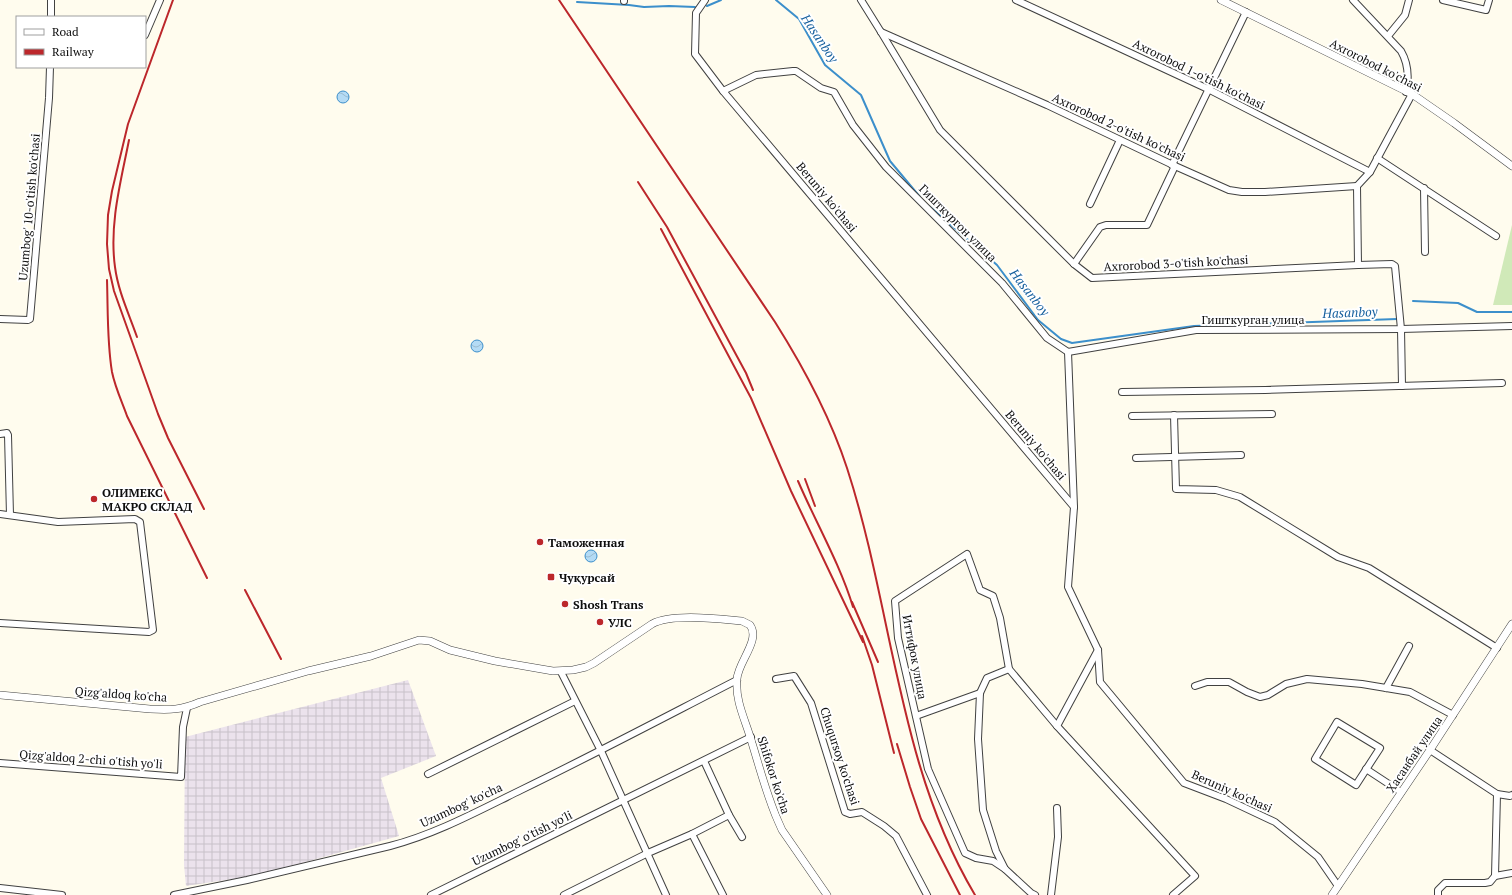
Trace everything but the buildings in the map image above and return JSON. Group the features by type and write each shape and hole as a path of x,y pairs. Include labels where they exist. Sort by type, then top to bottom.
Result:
{"street":[{"path":"51,0 51,16"},
{"path":"146,33 160,0"},
{"name":"Beruniy ko'chasi","path":"705,0 696,13 695,54 723,91 1074,508 1068,587 1098,650 1100,682 1184,782 1226,799 1275,822 1318,857 1338,886"},
{"name":"Axrorobod 3-o'tish ko'chasi","path":"860,0 940,130 1074,264 1092,278 1392,264 1395,266 1401,329"},
{"name":"Axrorobod 1-o'tish ko'chasi","path":"1016,0 1208,89 1370,172"},
{"name":"Axrorobod ko'chasi","path":"1220,0 1409,93 1454,123 1512,166"},
{"path":"1353,0 1401,51 1404,56 1407,71 1409,93 1370,172 1357,186 1358,265"},
{"path":"1388,36 1405,15 1409,0"},
{"path":"1443,0 1486,10 1489,0"},
{"path":"1074,264 1100,227 1106,225 1147,225 1208,89 1246,12"},
{"name":"Axrorobod 2-o'tish ko'chasi","path":"881,32 1047,105 1173,166 1229,190 1242,192 1265,192 1357,186"},
{"name":"Uzumbog' 10-o'tish ko'chasi","path":"0,319 30,319 49,98 50,68"},
{"name":"Гишткургон улица","path":"723,91 756,75 796,71 821,88 834,92 853,125 886,167 1002,283 1046,338 1068,352"},
{"path":"1090,204 1120,140"},
{"path":"1377,158 1496,236"},
{"path":"1424,188 1425,252"},
{"name":"Гишткурган улица","path":"1068,352 1196,330 1401,329 1512,326"},
{"path":"1401,329 1402,386"},
{"path":"1068,352 1074,508"},
{"path":"1122,392 1265,390 1502,382"},
{"path":"1132,416 1272,414"},
{"path":"1174,415 1176,489 1216,490 1240,497 1338,557 1369,568 1497,648"},
{"path":"0,434 7,433 8,435 10,515"},
{"path":"1136,458 1241,455"},
{"path":"0,514 52,522 135,519 140,522 152,631 0,623"},
{"name":"Иттифок улица","path":"1005,869 996,851 983,810 978,738 980,693 987,678 1009,669 1000,618 993,596 980,590 966,554 895,601 898,638 928,769 965,853 976,858 993,861 1005,869 1035,895"},
{"name":"Shifokor ko'cha","path":"560,672 578,670 590,665 652,624 670,618 741,621 747,623 752,628 753,633 748,652 740,665 737,680 738,704 751,737 774,812 782,830 827,895"},
{"name":"Хасанбай улица","path":"1332,895 1430,750 1512,624"},
{"name":"Qizg'aldoq ko'cha","path":"0,695 150,709 169,710 187,708 200,702 308,671 371,656 419,640 430,641 450,650 495,661 560,672"},
{"path":"1386,688 1409,646"},
{"path":"1057,726 1098,650"},
{"path":"1009,669 1057,726 1195,876 1173,895"},
{"path":"560,672 601,751 666,895"},
{"name":"Chuqursoy ko'chasi","path":"776,679 794,676 811,703 845,812 850,814 862,812 884,826 896,836 927,895"},
{"path":"1195,686 1207,682 1229,682 1260,697 1268,695 1286,684 1307,679 1362,684 1410,692 1453,715"},
{"name":"Uzumbog' ko'cha","path":"174,895 247,880 412,840 458,820 601,751 737,680"},
{"path":"916,716 980,693"},
{"path":"428,774 575,701"},
{"name":"Qizg'aldoq 2-chi o'tish yo'li","path":"0,763 181,777 183,727 187,708"},
{"path":"1337,722 1380,748 1366,769 1356,785 1315,759 1337,722"},
{"name":"Uzumbog' o'tish yo'li","path":"430,895 624,801 751,737"},
{"path":"1430,750 1497,794 1512,795"},
{"path":"704,761 729,815 742,837"},
{"path":"1366,769 1401,792"},
{"path":"1438,895 1438,890 1445,883 1485,883 1490,882 1495,876 1497,794"},
{"path":"1051,895 1058,837 1057,808"},
{"path":"564,895 729,815"},
{"path":"692,834 723,895"},
{"path":"1495,876 1512,873"},
{"path":"0,888 62,895"}],"shaded area":[{"path":"408,680 436,756 381,778 399,836 259,875 186,886 184,865 185,737"}],"green space":[{"path":"1512,225 1512,305 1493,305"}],"water":[{"path":"341,91 345,91 349,97 345,103 341,103 337,99 337,95"},
{"path":"475,340 479,340 483,346 479,352 475,352 471,348 471,344"},
{"path":"589,550 593,550 597,556 593,562 589,562 585,558 585,554"}],"waterway":[{"name":"Hasanboy","path":"707,6 721,0"},
{"name":"Hasanboy","path":"776,0 799,19 825,65 861,95 890,161 920,197"},
{"name":"Hasanboy","path":"577,2 644,7 695,7"},
{"name":"Hasanboy","path":"929,206 997,265 1038,320 1061,339 1072,343 1194,326 1397,319"},
{"name":"Hasanboy","path":"1413,301 1458,303 1477,312 1512,312"}],"railway":[{"path":"173,0 128,124 112,191 108,215 107,244 109,269 114,291 158,414 168,438 204,509"},
{"path":"559,0 775,322 816,393 833,430 847,468 863,521 912,740 929,793 949,845 975,895"},
{"path":"129,140 119,187 115,219 114,251 116,276 137,337"},
{"path":"638,182 667,227 746,373 753,390"},
{"path":"661,229 751,398 791,491 863,642"},
{"path":"107,280 109,349 112,372 117,389 127,416 207,578"},
{"path":"805,479 815,506"},
{"path":"798,481 835,559 853,607"},
{"path":"245,590 281,659"},
{"path":"852,602 878,662"},
{"path":"862,636 872,665 894,753"},
{"path":"897,744 921,819 960,895"}],"place":[{"name":"ОЛИМЕКС МАКРО СКЛАД","path":"94,499"},
{"name":"Таможенная","path":"540,542"},
{"name":"Чуқурсай","path":"551,577"},
{"name":"Shosh Trans","path":"565,604"},
{"name":"УЛС","path":"600,622"}]}
